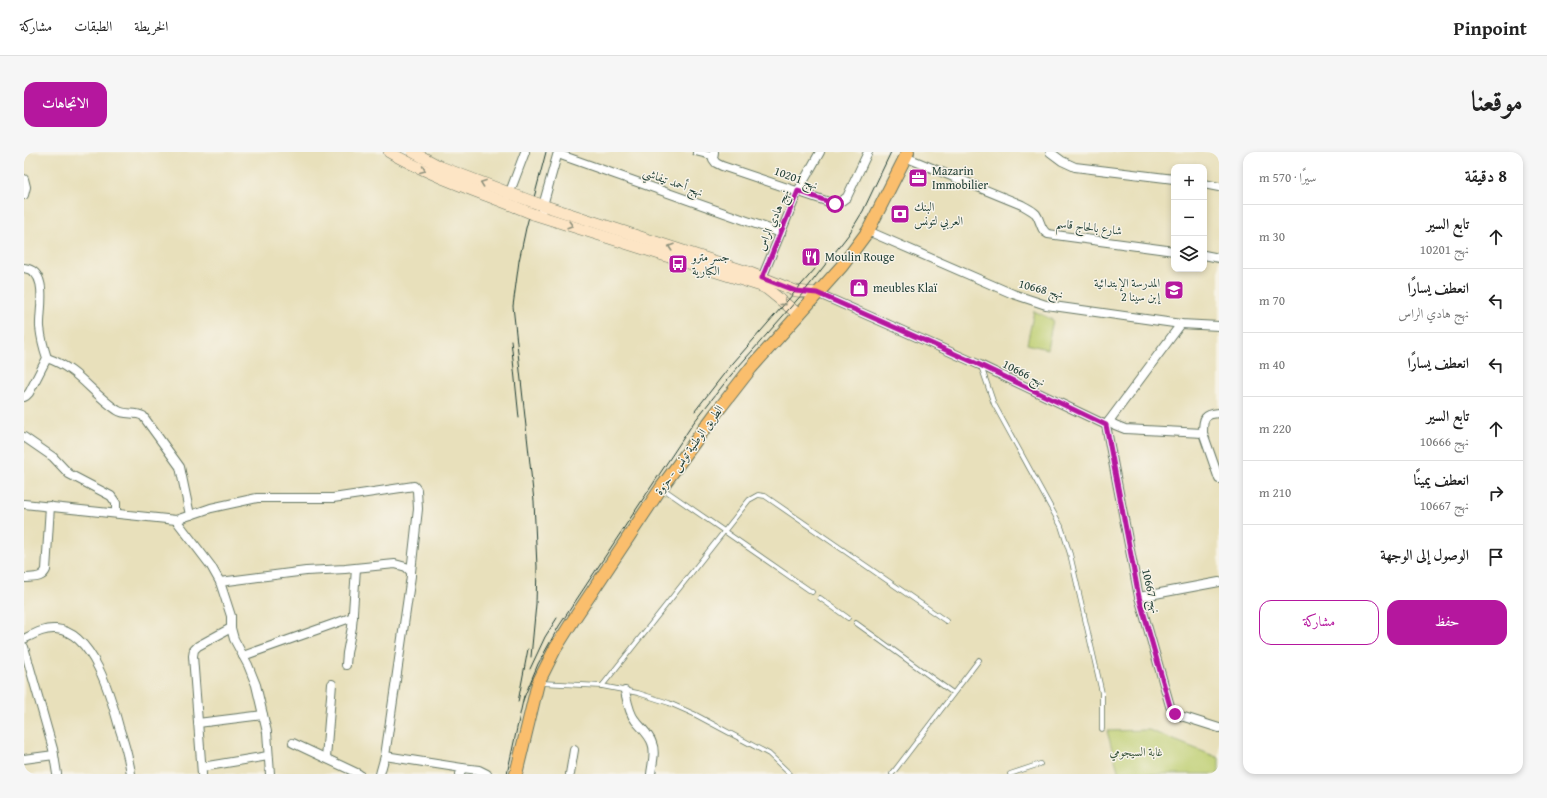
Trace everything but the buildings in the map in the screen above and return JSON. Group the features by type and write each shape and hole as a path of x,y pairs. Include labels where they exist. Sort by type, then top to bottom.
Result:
{"main road":[{"path":"413,152 441,167 538,210 761,286 767,289 798,314"},
{"path":"391,153 415,166 459,185 513,200"},
{"name":"الطريق الوطنية تونس - حزوة","path":"516,774 538,683 555,649 572,622 661,488 716,413 751,368 842,266 868,231 906,155"},
{"path":"538,210 762,278 796,291 817,293"}],"street":[{"path":"513,200 525,152"},
{"path":"696,152 713,154"},
{"name":"نهج هادي الراس","path":"762,278 798,191 820,152"},
{"name":"نهج 10201","path":"713,154 716,163 835,204 847,197 868,152"},
{"path":"1050,152 1062,161 1075,167 1171,179"},
{"path":"538,210 558,153"},
{"name":"نهج أحمد تيفاشي","path":"558,153 781,233"},
{"name":"شارع بالحاج قاسم","path":"906,155 1027,207 1035,213 1045,233 1171,251"},
{"path":"24,179 26,187 24,195"},
{"path":"1207,185 1219,187"},
{"name":"نهج 10668","path":"868,231 1032,301 1064,308 1181,324 1219,326"},
{"path":"1207,256 1219,258"},
{"path":"24,268 34,271 37,274 40,284 42,304 40,332 47,358 28,395 24,397"},
{"name":"نهج 10666","path":"817,293 1107,423"},
{"path":"1181,324 1107,423 1125,430 1203,433"},
{"path":"47,358 59,362 71,369 103,399 121,413 143,416 180,467 190,515"},
{"path":"1215,413 1205,417 1203,433 1219,479"},
{"name":"نهج 10667","path":"1107,423 1139,597 1170,706 1175,714 1219,728"},
{"path":"24,437 53,457 69,474 111,496 116,503 116,513"},
{"path":"24,504 176,520 211,508 257,498 334,498 414,486 417,490 418,509 407,610 380,774"},
{"path":"24,578 38,577 46,570 50,506"},
{"path":"176,520 220,582 231,616 231,628 238,647 252,673 263,715 267,732 270,774"},
{"path":"220,582 299,571 395,564 406,567 411,572"},
{"path":"346,665 353,617 356,568"},
{"path":"1139,597 1219,582"},
{"path":"243,656 353,617"},
{"path":"231,628 198,646 194,650 193,656 202,770 268,756"},
{"path":"24,639 46,630 57,629 71,634 82,643 101,674 111,700 125,747 131,774"},
{"path":"24,647 54,755 56,774"},
{"path":"326,758 332,684"},
{"path":"625,691 634,719 652,742 654,750 651,774"},
{"path":"198,723 263,715"},
{"path":"293,743 359,774"},
{"path":"570,774 574,750"},
{"path":"24,759 54,755"},
{"path":"384,756 461,771 479,770 487,774"}],"lane":[{"path":"980,365 994,404 1061,526 1070,554 1102,693 1102,729"},
{"path":"661,488 812,592"},
{"path":"602,686 749,500 758,495 765,496 946,621"},
{"path":"820,598 848,618"},
{"path":"856,623 953,693"},
{"path":"892,774 979,660"},
{"path":"538,683 602,686 669,703 694,714 769,754 790,774"},
{"path":"1010,774 1040,764"}],"green space":[{"path":"1034,311 1053,320 1047,349 1027,344"},
{"name":"غابة السيجومي","path":"1149,730 1219,758 1219,774 1119,774 1107,731"}],"tram line":[{"path":"531,657 536,604 537,567 534,501 513,306 519,261 526,228 546,152"},
{"path":"523,700 538,664 559,626 694,422 731,375 804,292 849,234 863,211 891,152"},
{"path":"695,411 727,370 815,269"},
{"path":"511,340 519,418"},
{"path":"530,669 545,637 557,618"},
{"path":"518,702 528,649"},
{"path":"507,774 524,696"}],"place":[{"name":"Mazarin Immobilier","path":"918,178"},
{"name":"البنك العربي لتونس","path":"900,214"},
{"name":"Moulin Rouge","path":"811,257"},
{"name":"جسر مترو الكبارية","path":"678,264"},
{"name":"meubles Klaï","path":"859,288"},
{"name":"المدرسة الإبتدائية إبن سينا 2","path":"1174,290"}],"route":[{"path":"835,204 798,191 762,278 796,291 817,293 980,365 1106,425 1139,597 1170,706 1175,714"}]}
